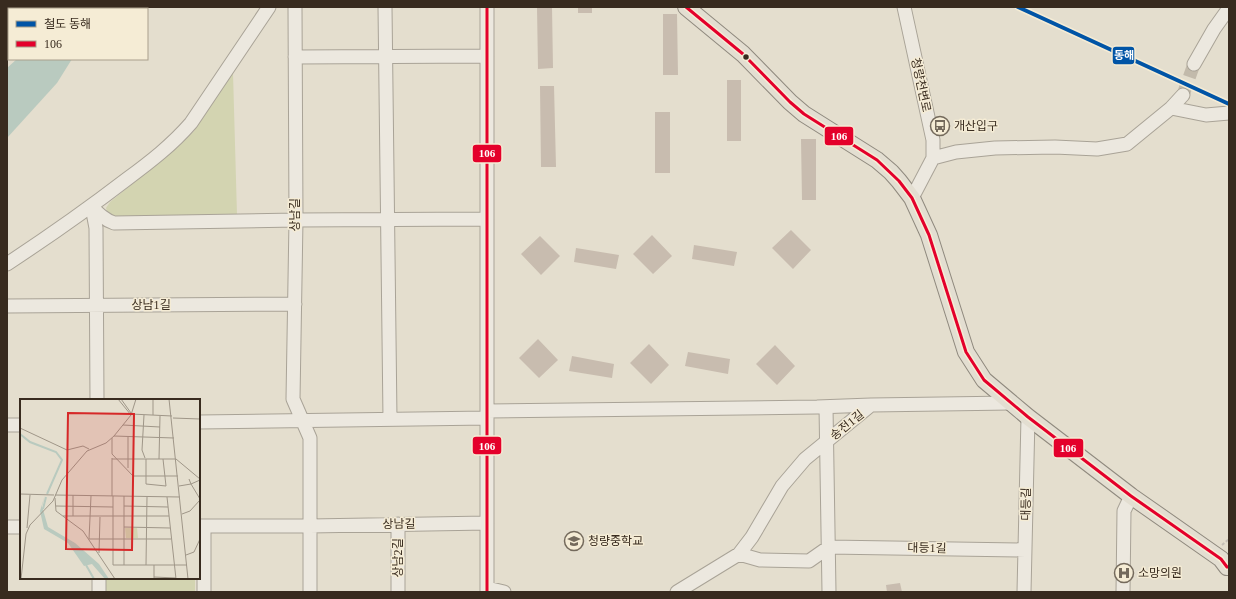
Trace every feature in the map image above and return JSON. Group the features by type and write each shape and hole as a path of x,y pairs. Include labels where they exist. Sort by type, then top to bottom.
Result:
{"main road":[{"path":"686,7 744,54 790,102 804,114 877,160 915,192 966,352 984,380 1028,417 1131,496 1228,566"}],"street":[{"path":"7,264 92,207 161,154 180,137 269,7"},
{"name":"상남길","path":"295,7 296,220 294,399 310,438 310,526"},
{"path":"385,7 390,419"},
{"path":"487,7 487,590 504,592"},
{"name":"청량천변로","path":"904,7 933,140 932,161"},
{"path":"1194,64 1214,29 1229,8"},
{"path":"295,57 487,56"},
{"path":"915,192 932,161 956,152 996,148 1055,147 1097,149 1127,144 1171,108 1183,95"},
{"path":"1171,108 1206,115 1229,113"},
{"path":"92,207 101,216 114,223 487,219"},
{"path":"92,207 96,228 97,399"},
{"name":"상남1길","path":"7,306 295,304"},
{"name":"송전1길","path":"677,592 739,554 752,537 782,486 805,459 871,405 1011,403"},
{"path":"200,422 390,419 487,414 871,405"},
{"path":"826,407 829,592"},
{"name":"대등길","path":"1024,592 1028,417"},
{"path":"7,425 20,424"},
{"path":"1123,592 1124,511 1131,496"},
{"name":"상남길","path":"201,526 487,523"},
{"name":"상남2길","path":"398,524 398,592"},
{"path":"201,526 204,592"},
{"path":"310,526 310,592"},
{"path":"7,527 20,527"},
{"path":"739,554 760,560 809,561 829,547"},
{"name":"대등1길","path":"829,547 1025,550"},
{"path":"99,579 99,592"}],"green space":[{"path":"233,73 237,215 112,218 108,215 106,208 110,202 179,146 194,131"},
{"path":"105,579 195,579 195,592 105,592"}],"shaded area":[{"path":"16,60 71,60 57,83 7,138 7,68"}],"building":[{"path":"537,7 552,7 553,68 538,69"},
{"path":"578,7 592,7 592,13 578,13"},
{"path":"663,14 677,14 678,75 663,75"},
{"path":"727,80 741,80 741,141 727,141"},
{"path":"540,86 554,86 556,167 541,167"},
{"path":"655,112 670,112 670,173 655,173"},
{"path":"801,139 816,139 816,200 802,200"},
{"path":"791,230 811,250 793,269 772,248"},
{"path":"652,235 672,256 653,274 633,254"},
{"path":"540,236 560,256 541,275 521,254"},
{"path":"694,245 737,252 734,266 692,259"},
{"path":"576,248 619,255 616,269 574,262"},
{"path":"538,339 558,360 539,378 519,358"},
{"path":"649,344 669,365 651,384 630,363"},
{"path":"775,345 795,366 777,385 756,364"},
{"path":"688,352 730,359 728,374 685,366"},
{"path":"572,356 614,364 612,378 569,371"},
{"path":"900,583 902,592 887,592 886,585"}],"tunnel":[{"path":"1183,95 1194,64"}],"rail line":[{"name":"동해","path":"1018,7 1229,104"}],"transit line":[{"name":"106","path":"487,7 487,592"},
{"name":"106","path":"686,7 743,54 790,102 804,114 877,160 899,181 912,198 929,235 966,352 984,380 1028,417 1131,496 1221,559 1227,567 1229,567"}],"place":[{"name":"개산입구","path":"940,126"},
{"name":"청량중학교","path":"574,541"},
{"name":"소망의원","path":"1124,573"}]}
